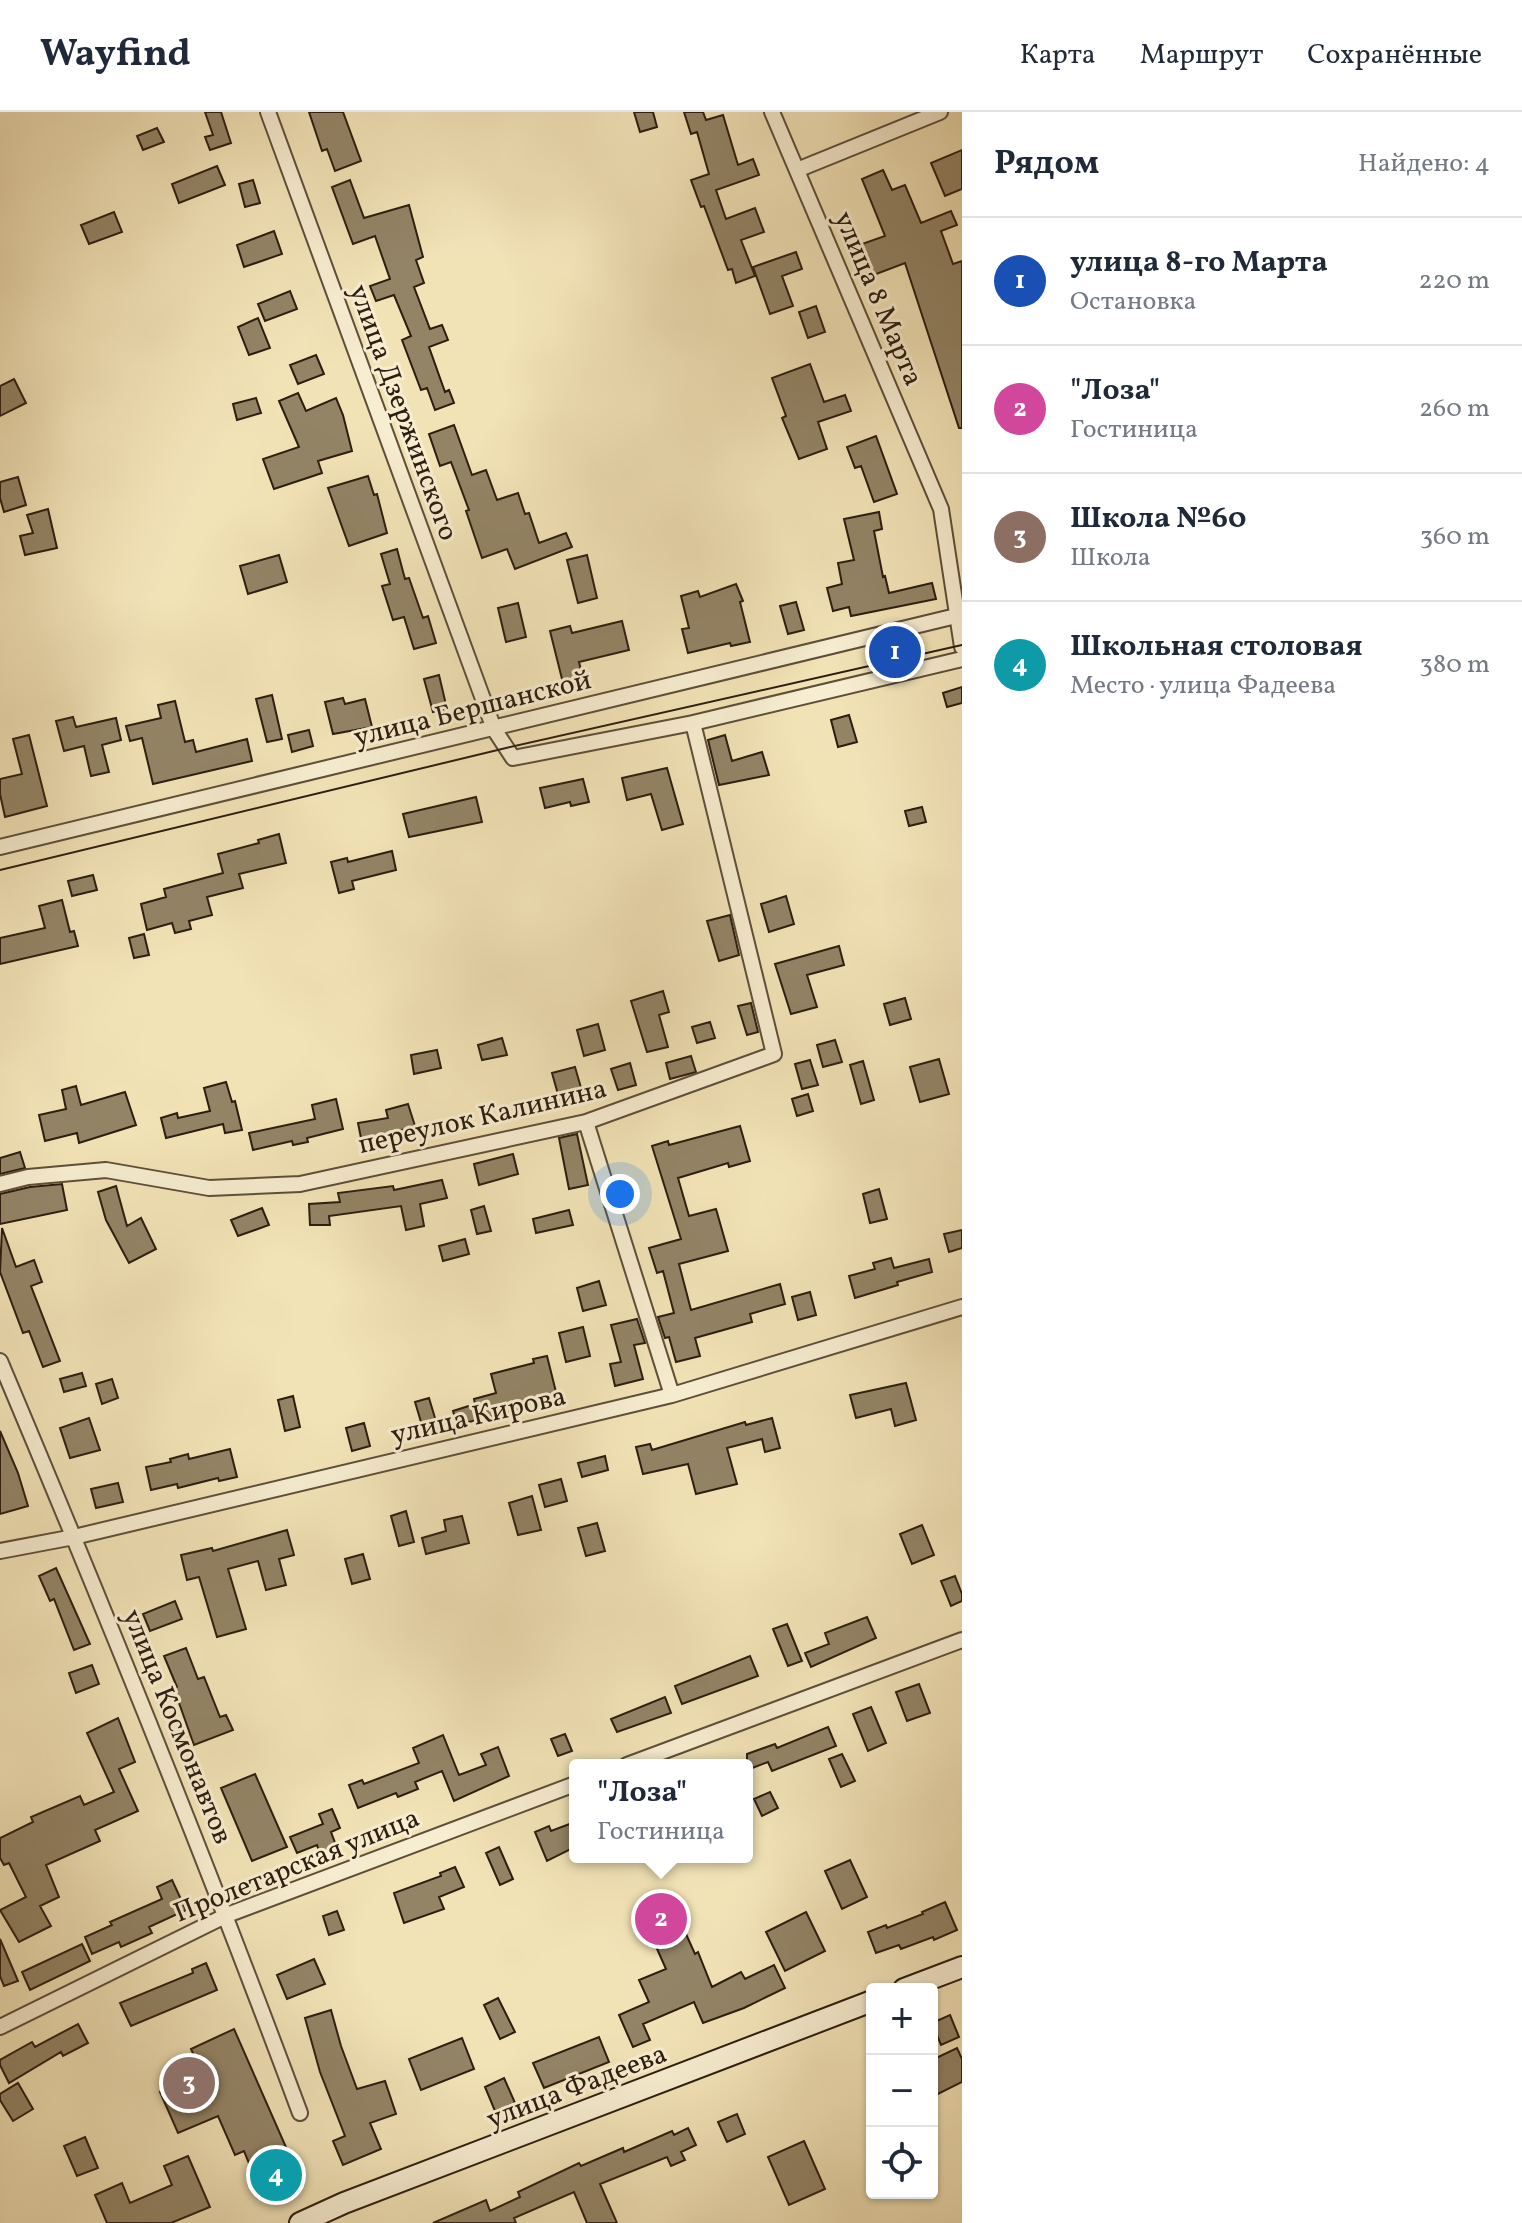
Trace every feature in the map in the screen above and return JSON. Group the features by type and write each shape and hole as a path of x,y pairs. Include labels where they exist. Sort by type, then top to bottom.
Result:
{"main road":[{"path":"920,1983 962,1967"},
{"name":"улица Фадеева","path":"300,2223 344,2203 866,2003"}],"street":[{"name":"улица Дзержинского","path":"268,112 494,729"},
{"name":"улица 8 Марта","path":"772,112 941,509 962,647"},
{"path":"797,170 940,112"},
{"name":"улица Бершанской","path":"0,847 956,616"},
{"path":"494,729 513,758 693,723 962,659"},
{"name":"переулок Калинина","path":"0,1184 28,1177 106,1170 209,1188 300,1184 586,1122 774,1054 693,723"},
{"path":"586,1122 672,1395"},
{"name":"улица Кирова","path":"0,1551 74,1537 672,1395 962,1307"},
{"name":"улица Космонавтов","path":"0,1361 227,1915 300,2113"},
{"path":"643,1759 962,1640"},
{"name":"Пролетарская улица","path":"0,2027 227,1915 569,1786"}],"building":[{"path":"205,112 221,112 231,143 210,150 205,137 213,135"},
{"path":"309,112 343,112 361,161 335,171 327,149 322,151"},
{"path":"634,112 653,112 657,127 640,132"},
{"path":"684,112 703,112 706,120 723,115 738,165 753,159 759,175 716,190 726,219 755,208 764,232 741,240 755,276 736,283 691,180 709,174 697,132 691,134"},
{"path":"157,128 164,142 143,150 137,136"},
{"path":"962,150 962,189 945,196 931,163"},
{"path":"217,166 225,185 179,203 172,184"},
{"path":"883,170 892,190 905,185 921,223 951,211 957,225 941,231 953,264 962,261 962,428 959,428 905,263 871,276 859,245 885,236 862,179"},
{"path":"253,180 260,203 245,207 239,184"},
{"path":"350,180 364,218 409,205 423,257 416,260 424,283 414,287 430,329 442,325 448,340 429,347 445,392 449,390 454,403 435,410 427,388 421,390 402,340 411,336 394,295 376,301 370,286 390,279 375,236 353,244 332,187"},
{"path":"114,212 122,232 89,244 81,225"},
{"path":"274,231 282,254 244,267 237,245"},
{"path":"796,252 802,269 782,276 793,306 770,314 753,267"},
{"path":"290,291 297,309 265,321 258,304"},
{"path":"816,306 825,332 808,338 799,312"},
{"path":"258,318 270,348 249,355 238,327"},
{"path":"316,355 324,374 298,384 290,365"},
{"path":"810,364 824,402 845,395 851,411 818,422 827,449 799,459 782,418 786,416 772,378"},
{"path":"14,379 26,403 0,416 0,386"},
{"path":"298,393 306,411 336,398 352,451 318,461 322,473 274,489 263,459 299,447 279,401"},
{"path":"256,398 261,413 237,420 233,404"},
{"path":"454,425 472,475 486,470 497,500 518,493 539,543 566,533 572,547 515,569 507,549 482,558 451,462 440,466 429,434"},
{"path":"876,436 897,494 874,502 861,466 855,468 847,447"},
{"path":"368,476 374,495 377,494 387,533 349,546 328,488"},
{"path":"18,477 26,505 4,512 0,482"},
{"path":"48,509 57,548 25,555 20,536 33,533 27,515"},
{"path":"879,512 882,529 874,531 889,593 932,583 936,599 851,616 849,607 833,611 827,588 842,584 838,563 854,560 844,519"},
{"path":"397,549 405,579 409,578 423,618 428,616 436,643 414,649 404,617 393,620 382,586 390,584 381,554"},
{"path":"279,555 287,582 248,594 240,566"},
{"path":"587,555 597,598 578,603 567,560"},
{"path":"736,584 743,601 740,602 750,642 731,646 730,643 688,653 682,629 689,628 681,596 698,591 700,597"},
{"path":"796,602 804,630 788,634 780,606"},
{"path":"518,603 526,637 506,642 498,608"},
{"path":"622,621 629,650 579,662 583,678 563,683 550,631 570,626 572,633"},
{"path":"439,675 447,709 433,712 424,679"},
{"path":"962,687 962,703 947,707 943,693"},
{"path":"272,695 282,739 267,742 256,699"},
{"path":"343,698 345,704 365,699 372,727 333,734 325,702"},
{"path":"175,701 185,742 193,740 196,752 247,739 252,761 153,784 142,738 130,741 126,726 161,718 158,705"},
{"path":"849,715 857,742 838,747 831,720"},
{"path":"73,717 76,727 116,718 121,740 102,745 109,772 91,776 84,746 64,751 56,721"},
{"path":"309,730 313,746 292,752 288,735"},
{"path":"29,735 47,806 5,817 0,779 22,774 13,739"},
{"path":"725,735 732,761 762,752 769,775 719,785 708,740"},
{"path":"667,768 683,824 662,830 651,794 627,800 622,778"},
{"path":"583,779 589,802 571,806 570,802 545,808 540,788"},
{"path":"476,797 482,822 409,837 403,814"},
{"path":"922,807 926,822 909,826 905,811"},
{"path":"279,834 286,863 239,874 243,888 207,897 212,915 189,921 191,929 175,933 172,923 147,930 141,904 166,897 164,889 223,873 218,854"},
{"path":"392,851 396,870 352,881 354,889 339,893 331,862 347,858 348,862"},
{"path":"93,875 97,890 72,896 68,881"},
{"path":"786,896 794,924 769,932 761,904"},
{"path":"62,900 70,932 74,931 78,946 0,964 0,938 45,928 39,906"},
{"path":"730,915 739,955 719,961 707,921"},
{"path":"144,934 149,955 134,958 129,938"},
{"path":"839,946 844,965 807,975 817,1007 791,1014 775,964"},
{"path":"663,991 669,1012 659,1015 668,1047 647,1052 631,1001"},
{"path":"905,998 911,1019 890,1025 884,1004"},
{"path":"751,1003 758,1032 747,1035 738,1006"},
{"path":"710,1022 715,1038 697,1043 692,1027"},
{"path":"598,1024 605,1050 584,1056 577,1030"},
{"path":"502,1038 507,1055 482,1060 478,1045"},
{"path":"835,1040 842,1062 823,1067 817,1045"},
{"path":"437,1050 441,1068 414,1074 411,1055"},
{"path":"691,1056 696,1072 670,1079 666,1063"},
{"path":"939,1059 949,1094 920,1102 910,1067"},
{"path":"810,1060 818,1085 802,1089 795,1064"},
{"path":"863,1061 874,1100 861,1104 850,1065"},
{"path":"630,1063 636,1085 618,1090 611,1069"},
{"path":"575,1067 584,1098 561,1105 552,1073"},
{"path":"226,1082 232,1102 235,1101 242,1130 225,1133 223,1124 166,1138 161,1118 177,1113 178,1118 210,1111 204,1088"},
{"path":"76,1086 81,1105 125,1092 136,1125 79,1143 77,1133 45,1141 39,1115 66,1109 62,1090"},
{"path":"808,1094 813,1111 797,1116 792,1099"},
{"path":"336,1099 343,1129 307,1138 308,1142 293,1145 292,1141 253,1150 249,1133 315,1119 312,1105"},
{"path":"408,1104 415,1126 382,1136 384,1149 364,1153 358,1123 388,1118 386,1110"},
{"path":"740,1126 750,1161 729,1167 728,1163 678,1178 689,1216 716,1209 728,1251 679,1264 691,1310 780,1284 785,1304 750,1314 752,1322 695,1338 700,1356 676,1362 669,1337 665,1338 658,1317 674,1313 663,1271 657,1273 649,1248 681,1239 652,1146 668,1141 669,1145"},
{"path":"577,1134 588,1185 569,1189 559,1138"},
{"path":"20,1152 25,1168 0,1174 0,1158"},
{"path":"513,1154 518,1174 479,1185 474,1164"},
{"path":"442,1180 447,1198 420,1204 424,1226 406,1230 401,1206 329,1216 330,1225 310,1225 309,1204 340,1202 338,1193 393,1186 394,1190"},
{"path":"62,1184 67,1210 0,1224 0,1194"},
{"path":"116,1186 127,1226 141,1218 156,1249 129,1263 106,1220 98,1192"},
{"path":"879,1189 887,1219 870,1223 863,1194"},
{"path":"484,1206 491,1231 477,1234 471,1210"},
{"path":"262,1208 269,1225 238,1236 231,1220"},
{"path":"569,1210 573,1225 536,1233 533,1219"},
{"path":"2,1228 16,1267 34,1260 42,1282 31,1286 60,1361 43,1367 29,1331 23,1333 0,1272"},
{"path":"962,1230 962,1248 949,1252 944,1234"},
{"path":"465,1239 469,1254 443,1261 439,1246"},
{"path":"891,1258 894,1268 929,1259 932,1272 855,1298 849,1276 875,1269 873,1263"},
{"path":"599,1281 606,1305 583,1311 577,1288"},
{"path":"810,1292 816,1315 798,1320 792,1297"},
{"path":"637,1319 645,1343 634,1345 643,1379 615,1386 610,1364 621,1362 611,1325"},
{"path":"583,1327 590,1356 566,1362 559,1333"},
{"path":"547,1356 557,1396 457,1425 453,1411 475,1404 474,1399 496,1393 491,1374 534,1363 533,1359"},
{"path":"82,1373 86,1386 64,1392 60,1379"},
{"path":"112,1379 118,1398 102,1404 96,1384"},
{"path":"906,1383 916,1420 895,1426 891,1409 856,1418 850,1395"},
{"path":"293,1396 300,1427 285,1431 278,1400"},
{"path":"429,1398 438,1428 424,1432 415,1402"},
{"path":"89,1418 100,1450 70,1458 60,1428"},
{"path":"772,1418 780,1448 765,1452 762,1439 727,1448 737,1484 696,1494 688,1464 643,1474 636,1447 650,1444 652,1450 745,1422 746,1425"},
{"path":"364,1423 370,1446 352,1451 346,1428"},
{"path":"0,1431 28,1506 0,1514"},
{"path":"230,1449 237,1477 151,1490 146,1467 171,1462 170,1459 188,1454 189,1459"},
{"path":"605,1456 608,1470 582,1477 578,1463"},
{"path":"561,1479 567,1501 545,1507 539,1485"},
{"path":"118,1483 123,1502 96,1508 91,1489"},
{"path":"532,1496 541,1530 518,1535 509,1503"},
{"path":"406,1511 414,1542 399,1546 391,1516"},
{"path":"462,1516 469,1543 426,1554 422,1538 446,1531 444,1520"},
{"path":"597,1523 605,1551 586,1556 578,1528"},
{"path":"922,1525 934,1555 912,1564 900,1534"},
{"path":"287,1530 294,1555 279,1559 286,1585 266,1590 258,1561 228,1569 246,1629 217,1637 199,1577 187,1580 181,1555 212,1548 213,1551"},
{"path":"363,1554 370,1579 352,1584 345,1559"},
{"path":"56,1568 90,1644 74,1650 54,1599 50,1601 39,1576"},
{"path":"955,1576 962,1601 951,1606 941,1581"},
{"path":"175,1601 182,1619 150,1631 143,1614"},
{"path":"867,1617 876,1638 811,1667 805,1653 829,1644 825,1633"},
{"path":"787,1624 802,1661 788,1666 773,1629"},
{"path":"186,1648 198,1679 204,1677 220,1717 226,1715 233,1730 194,1745 174,1689 177,1687 164,1656"},
{"path":"750,1656 758,1676 682,1704 675,1686"},
{"path":"92,1665 99,1684 76,1693 69,1673"},
{"path":"919,1684 930,1713 907,1721 896,1692"},
{"path":"665,1697 671,1713 617,1732 611,1719"},
{"path":"871,1707 886,1743 868,1751 853,1714"},
{"path":"118,1718 135,1762 119,1769 138,1811 95,1830 100,1841 46,1865 59,1897 40,1906 51,1926 19,1942 0,1910 26,1897 9,1863 4,1865 0,1858 0,1838 33,1822 31,1817 80,1796 84,1805 114,1792 87,1733"},
{"path":"828,1727 836,1746 772,1771 768,1762 753,1768 753,1759 747,1759 747,1754 775,1744 777,1748"},
{"path":"565,1734 572,1751 558,1756 551,1739"},
{"path":"443,1735 459,1775 486,1765 481,1754 498,1747 509,1776 454,1801 442,1771 415,1782 418,1789 398,1797 396,1793 358,1808 349,1785 362,1780 364,1784 419,1763 413,1748"},
{"path":"842,1754 855,1781 841,1787 829,1759"},
{"path":"255,1774 287,1847 252,1861 221,1788"},
{"path":"770,1792 778,1808 762,1816 754,1799"},
{"path":"332,1809 340,1828 331,1832 337,1848 320,1855 317,1845 297,1853 290,1837 323,1824 319,1814"},
{"path":"569,1824 569,1850 547,1861 535,1832 549,1826 551,1831"},
{"path":"499,1847 513,1879 500,1885 486,1853"},
{"path":"850,1860 867,1897 842,1909 825,1871"},
{"path":"455,1867 464,1887 439,1897 444,1909 404,1923 394,1893 441,1876 440,1873"},
{"path":"172,1880 186,1910 149,1927 152,1933 121,1947 119,1942 92,1954 85,1937 162,1899 157,1887"},
{"path":"667,1892 712,1987 741,1972 745,1979 774,1965 785,1988 703,2023 694,2002 643,2024 650,2040 633,2047 619,2015 649,2002 639,1980 666,1969 638,1906"},
{"path":"945,1902 957,1930 934,1940 933,1937 901,1949 899,1945 876,1953 868,1932 923,1914"},
{"path":"337,1911 344,1930 329,1935 323,1916"},
{"path":"806,1912 825,1951 785,1971 766,1932"},
{"path":"0,1939 18,1981 4,1986 0,1976"},
{"path":"82,1944 90,1961 30,1990 22,1972"},
{"path":"314,1959 325,1984 287,1999 277,1975"},
{"path":"206,1963 217,1990 131,2026 120,2003 193,1973 192,1969"},
{"path":"498,1998 515,2032 500,2039 484,2005"},
{"path":"331,2010 357,2089 385,2081 396,2114 370,2123 381,2149 343,2165 333,2141 345,2136 320,2072 305,2018"},
{"path":"950,2015 959,2037 941,2045 938,2020"},
{"path":"78,2024 88,2043 63,2056 61,2052 9,2083 0,2060 32,2042 35,2047"},
{"path":"234,2029 300,2179 262,2195 244,2151 235,2155 218,2116 178,2133 160,2092 202,2073 191,2049"},
{"path":"599,2037 609,2062 544,2088 533,2063"},
{"path":"462,2038 474,2069 421,2090 409,2059"},
{"path":"957,2048 962,2059 962,2082 938,2094 938,2057"},
{"path":"504,2078 515,2103 495,2111 485,2087"},
{"path":"18,2083 33,2109 13,2121 0,2100 0,2094"},
{"path":"737,2114 745,2134 727,2142 718,2122"},
{"path":"688,2128 696,2145 681,2152 685,2160 671,2166 667,2157 600,2184 617,2223 587,2223 574,2192 514,2218 516,2223 433,2223 486,2200 490,2211 520,2197 518,2192 579,2163 581,2166 623,2148 624,2152 672,2131 674,2135"},
{"path":"85,2137 98,2168 77,2176 64,2146"},
{"path":"804,2141 825,2189 789,2205 768,2157"},
{"path":"188,2156 210,2207 171,2223 107,2223 95,2195 122,2183 130,2203 172,2185 164,2166"}],"tram line":[{"path":"0,870 506,748 962,645"}],"place":[{"name":"улица 8-го Марта","path":"895,652"},
{"name":"\"Лоза\"","path":"661,1919"},
{"name":"Школа №60","path":"189,2083"},
{"name":"Школьная столовая","path":"276,2175"}]}
